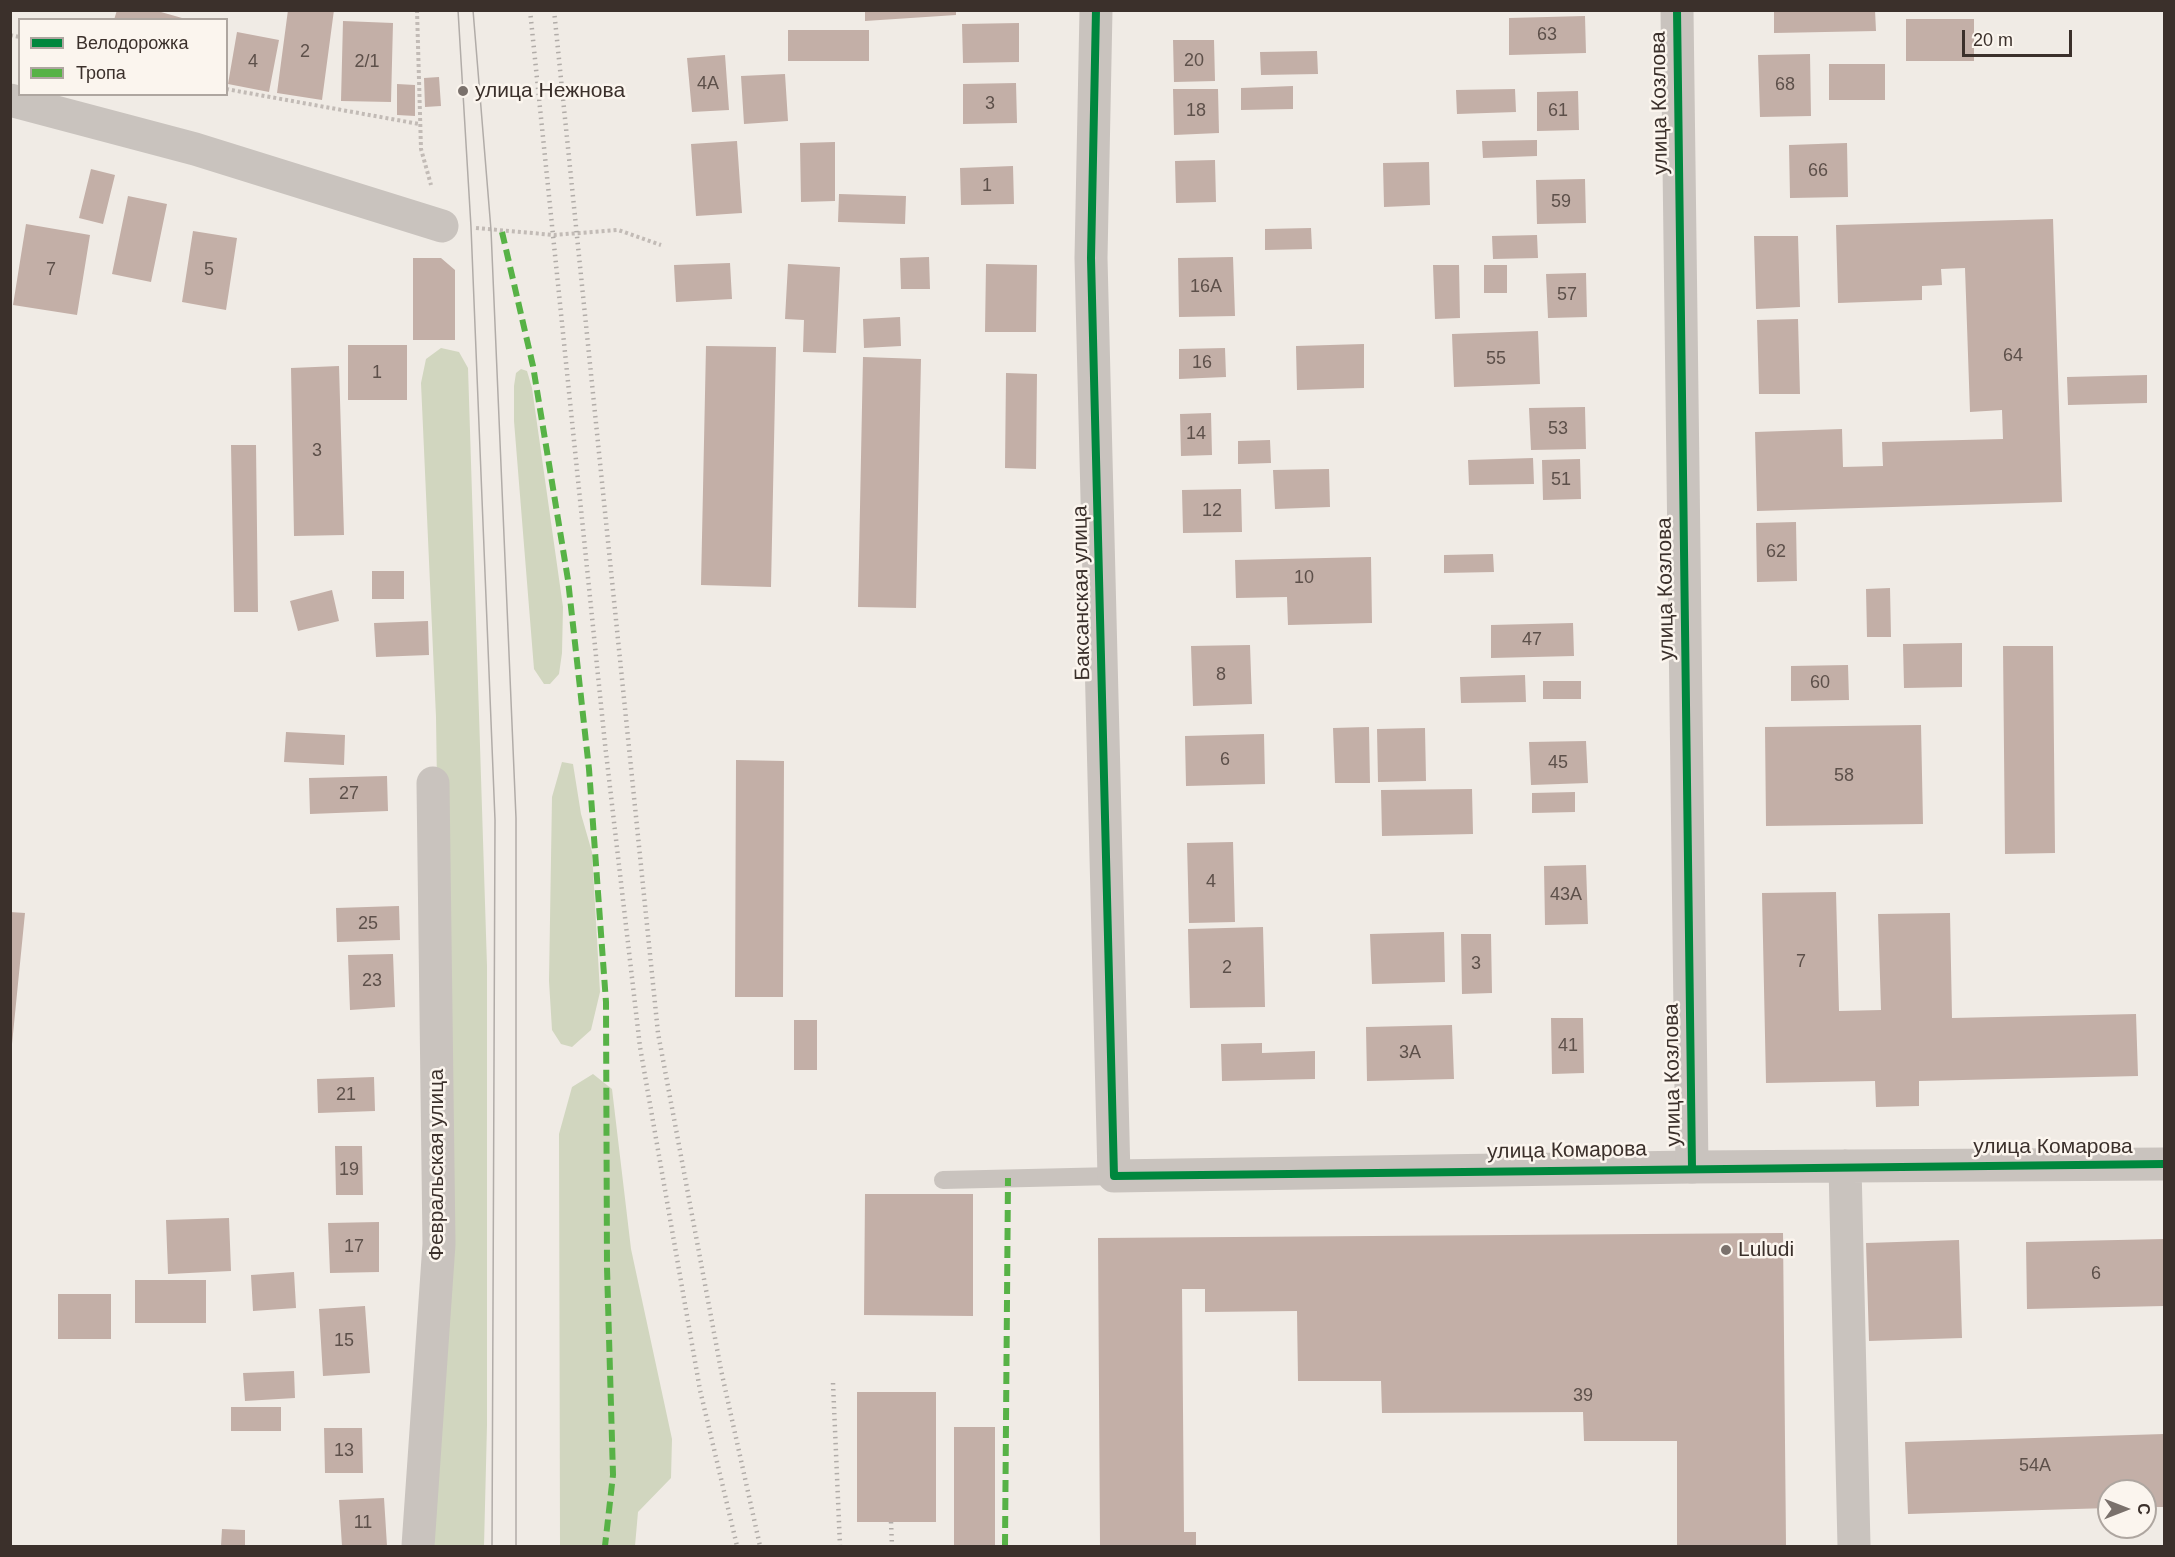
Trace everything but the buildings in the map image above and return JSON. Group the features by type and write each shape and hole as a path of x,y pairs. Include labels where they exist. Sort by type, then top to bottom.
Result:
{"street":[{"name":"Баксанская улица","path":"1096,10 1091,258 1114,1176"},
{"name":"улица Козлова","path":"1677,10 1692,1167"},
{"path":"10,100 195,149 442,226"},
{"name":"Февральская улица","path":"418,1546 439,1244 433,783"},
{"name":"улица Комарова","path":"1114,1176 1692,1167 2164,1164"},
{"path":"1845,1166 1854,1546"}],"lane":[{"path":"943,1180 1114,1176"}],"path":[{"path":"417,10 421,149 442,226 554,235 618,230 661,245"},
{"path":"228,89 419,124"}],"green space":[{"path":"441,348 459,352 468,368 487,966 487,1425 484,1546 431,1546 445,1328 436,717 421,383 426,359"},
{"path":"521,369 527,371 532,388 563,607 559,674 550,684 544,684 534,669 514,421 514,386 516,373"},
{"path":"562,762 573,764 581,814 592,852 600,992 591,1030 572,1047 561,1044 552,1030 549,981 552,797"},
{"path":"593,1074 612,1089 631,1249 672,1439 671,1478 638,1512 635,1546 560,1546 559,1134 572,1087"}],"tram line":[{"path":"458,10 471,227 495,820 492,1546"},
{"path":"473,10 491,230 516,818 516,1546"}],"railway":[{"path":"530,10 605,744 640,1047 700,1390 737,1546"},
{"path":"554,10 658,1033 721,1370 760,1546"},
{"path":"833,1383 840,1546"},
{"path":"891,1522 892,1546"}],"marked path":[{"path":"502,232 533,366 568,580 589,769 606,1002 607,1268 613,1475 605,1546"},
{"path":"1005,1546 1008,1178"}],"cycle path":[{"path":"1096,10 1091,258 1114,1176 2164,1164"},
{"path":"1677,10 1692,1167"}],"place":[{"name":"улица Нежнова","path":"463,91"},
{"name":"Luludi","path":"1726,1250"}]}
